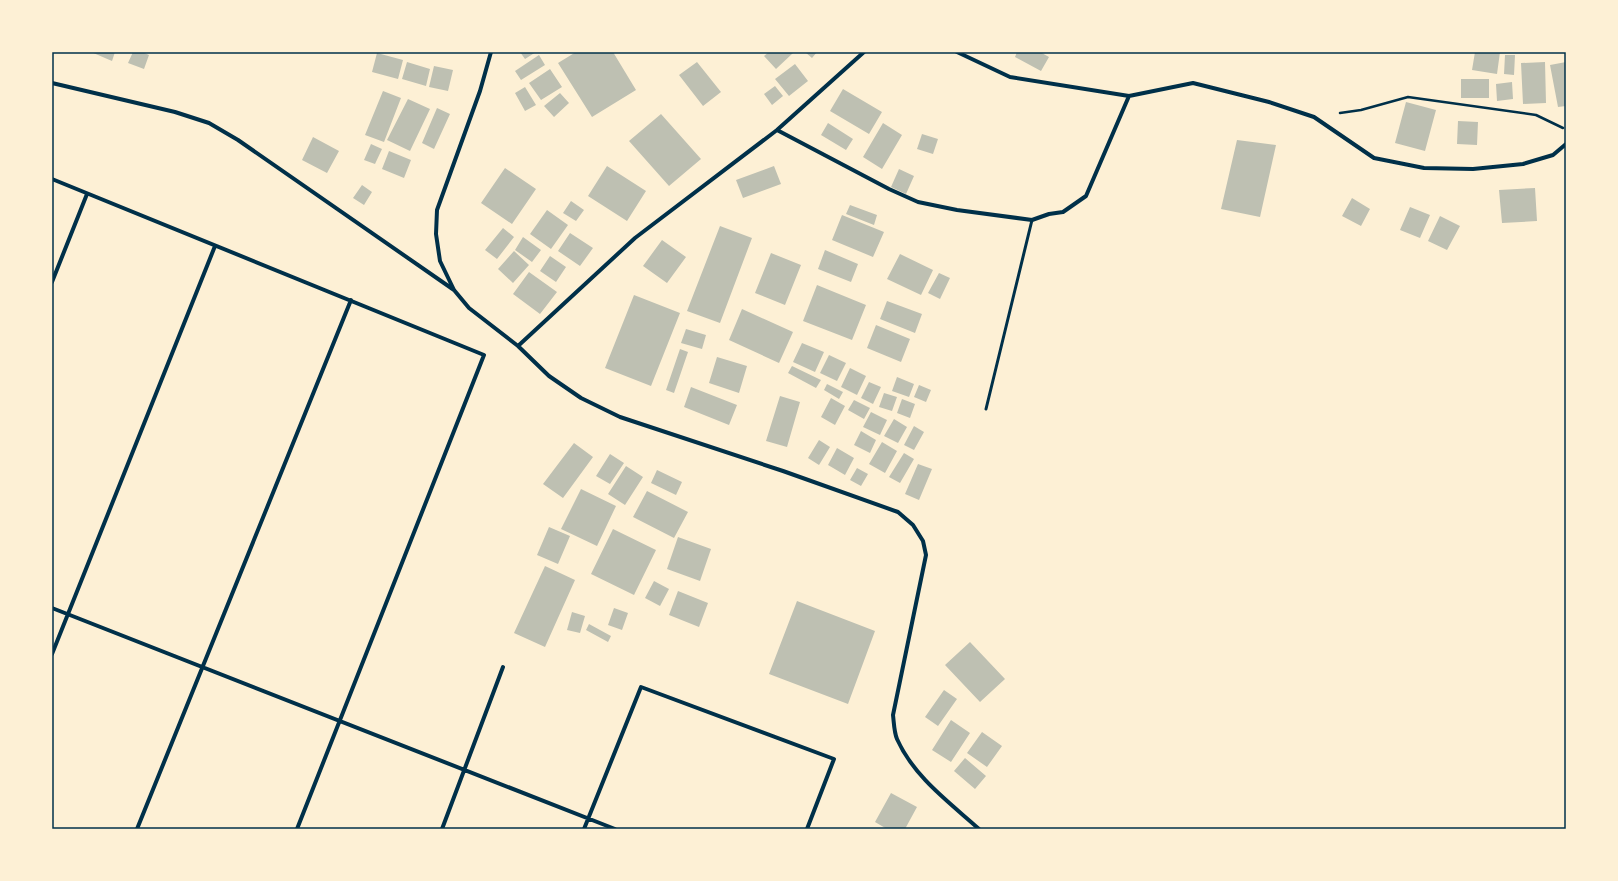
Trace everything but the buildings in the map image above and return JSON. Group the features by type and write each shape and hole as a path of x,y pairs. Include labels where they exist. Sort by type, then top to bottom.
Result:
{"street":[{"path":"491,52 480,91 437,210 436,234 440,261 454,290 469,308 518,346 549,376 581,398 620,417 783,471 898,512 913,525 923,541 926,555 893,715 897,738 911,764 928,783 979,829"},
{"path":"518,346 635,238 777,130 864,52"},
{"path":"957,52 1010,77 1129,96 1193,83 1269,102 1314,117 1374,158 1424,168 1473,169 1523,164 1553,155 1566,144"},
{"path":"52,83 175,112 209,123 244,145 454,290"},
{"path":"777,130 889,189 918,202 957,210 1032,220 1050,214 1063,212 1086,196 1129,96"},
{"path":"52,179 484,355 297,829"},
{"path":"52,282 87,194"},
{"path":"52,654 215,246"},
{"path":"137,829 351,300"},
{"path":"52,608 615,829"},
{"path":"442,829 503,667"},
{"path":"584,829 641,687 834,759 807,829"}],"lane":[{"path":"986,409 1032,220"}],"path":[{"path":"1314,117 1361,110 1408,97 1536,115 1566,129"}]}
